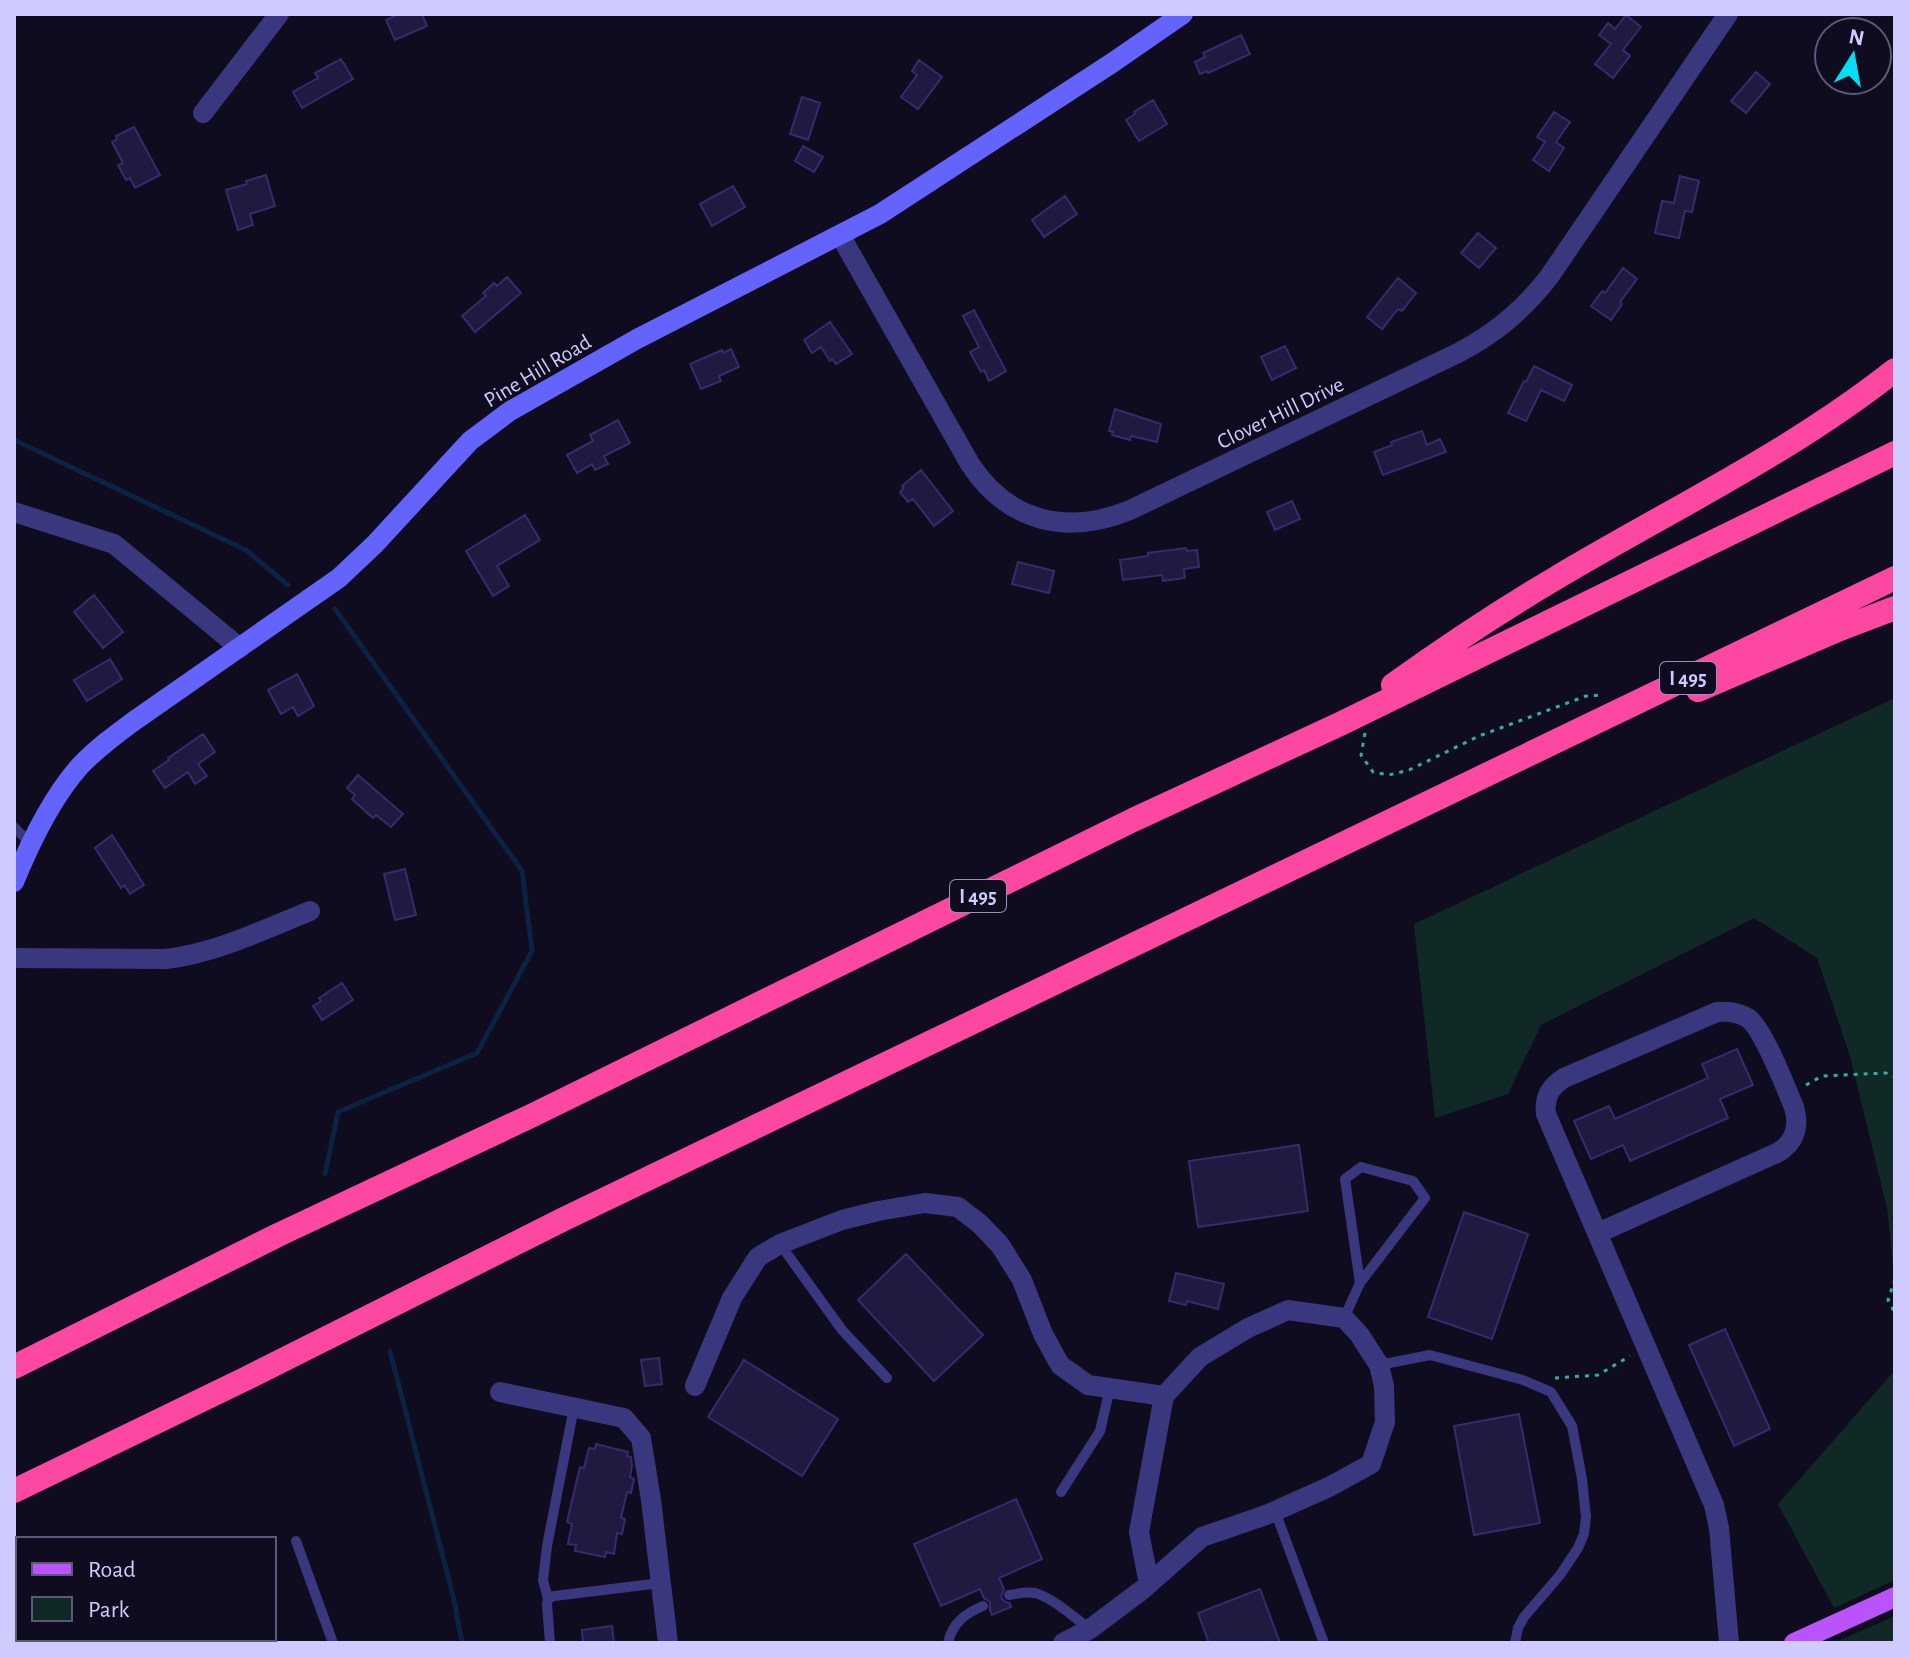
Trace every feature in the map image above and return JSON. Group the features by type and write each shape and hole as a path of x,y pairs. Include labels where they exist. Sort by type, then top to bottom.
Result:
{"highway":[{"path":"1340,724 1450,643 1557,577 1736,476 1855,401 1895,370"},
{"name":"I 495","path":"14,1367 278,1235 531,1116 1133,820 1340,724 1895,453"},
{"name":"I 495","path":"14,1491 550,1226 1895,578"},
{"path":"1481,778 1895,608"}],"main road":[{"path":"1794,1643 1895,1597"}],"street":[{"path":"203,113 279,14"},
{"name":"Pine Hill Road","path":"14,882 57,798 81,765 110,738 320,592 358,561 462,449 510,411 637,339 880,214 1183,14"},
{"name":"Clover Hill Drive","path":"840,235 983,482 1005,502 1032,516 1061,523 1101,520 1130,510 1444,360 1473,345 1513,317 1549,277 1728,14"},
{"path":"14,512 114,544 240,648"},
{"path":"14,958 188,957 310,911"},
{"path":"1598,1233 1784,1149 1793,1141 1798,1119 1758,1030 1747,1018 1727,1011 1710,1015 1564,1078 1555,1084 1547,1098 1546,1114 1714,1505 1719,1528 1729,1643"},
{"path":"695,1386 732,1298 758,1257 780,1244 842,1220 925,1203 958,1207 1000,1245 1022,1280 1043,1334 1060,1365 1088,1385 1164,1396"},
{"path":"1063,1643 1090,1629 1149,1584 1202,1537 1275,1511 1371,1464 1385,1422 1384,1386 1379,1365 1359,1334 1344,1318 1288,1310 1248,1328 1200,1357 1164,1396 1139,1532 1149,1584"},
{"path":"500,1392 624,1418 641,1438 668,1643"}],"lane":[{"path":"14,827 31,844"},
{"path":"1344,1318 1360,1283 1425,1198 1413,1181 1361,1167 1345,1179 1360,1283"},
{"path":"780,1244 842,1330 887,1378"},
{"path":"1379,1365 1430,1355 1523,1380 1551,1392 1572,1426 1582,1479 1586,1517 1584,1534 1560,1575 1524,1617 1515,1643"},
{"path":"1061,1492 1100,1431 1110,1388"},
{"path":"550,1643 548,1599 543,1580 574,1407"},
{"path":"1275,1511 1324,1643"},
{"path":"296,1541 333,1643"},
{"path":"548,1599 661,1583"},
{"path":"1009,1595 1035,1593 1090,1629"},
{"path":"948,1643 956,1625 967,1613 983,1606"}],"path":[{"path":"1365,731 1361,755 1373,772 1389,775 1409,770 1479,736 1586,696 1615,695"},
{"path":"1789,1096 1822,1076 1886,1073 1895,1077"},
{"path":"1895,1279 1888,1300 1895,1313"},
{"path":"1523,1380 1598,1375 1646,1346"}],"green space":[{"path":"1895,698 1895,1286 1887,1208 1850,1056 1817,958 1754,918 1541,1025 1508,1094 1435,1118 1414,924"},
{"path":"1895,1370 1895,1580 1834,1608 1778,1504"},
{"path":"1895,1616 1895,1643 1833,1643"}],"building":[{"path":"399,14 422,14 427,26 395,40 386,20"},
{"path":"1626,15 1641,27 1623,50 1630,56 1613,78 1595,64 1611,44 1599,35 1608,23 1615,29"},
{"path":"1241,35 1250,54 1200,74 1195,62 1205,57 1203,53"},
{"path":"341,59 353,79 302,108 293,92 318,78 315,73"},
{"path":"919,60 942,77 918,109 901,97 917,75 912,71"},
{"path":"1756,72 1770,84 1746,113 1731,101"},
{"path":"802,97 820,103 808,140 790,134"},
{"path":"1153,100 1167,124 1139,141 1126,120"},
{"path":"1554,112 1570,122 1556,142 1564,148 1549,171 1533,160 1545,142 1537,137"},
{"path":"134,127 160,175 135,188 130,178 126,180 118,165 123,163 112,142 117,139 116,136"},
{"path":"803,146 823,157 814,172 795,161"},
{"path":"266,175 275,206 250,214 253,225 238,230 226,190"},
{"path":"1680,176 1699,181 1692,212 1685,211 1679,238 1655,233 1662,201 1674,203"},
{"path":"733,186 745,207 712,226 700,204"},
{"path":"1065,196 1077,214 1044,237 1032,220"},
{"path":"1478,233 1496,248 1479,268 1461,253"},
{"path":"1623,268 1637,279 1611,320 1591,306"},
{"path":"507,277 521,293 475,332 462,316 486,296 483,293 494,283 497,286"},
{"path":"1398,278 1416,293 1382,329 1367,317"},
{"path":"974,310 1006,371 989,381 970,352 979,347 963,316"},
{"path":"830,322 852,354 836,364 832,359 830,361 821,347 812,353 804,340"},
{"path":"1285,346 1296,368 1272,380 1261,357"},
{"path":"731,349 739,367 719,376 721,381 701,389 690,364"},
{"path":"1534,366 1572,385 1564,401 1541,390 1526,421 1508,413"},
{"path":"1115,409 1161,424 1157,442 1112,435 1113,432 1109,431"},
{"path":"618,420 630,443 604,456 608,464 595,470 592,464 577,473 567,455 593,441 590,435"},
{"path":"1422,431 1427,445 1440,439 1446,452 1383,475 1374,452"},
{"path":"921,470 953,511 934,526 913,499 908,502 900,492 904,488 902,486"},
{"path":"1292,501 1300,519 1275,530 1267,512"},
{"path":"525,515 540,540 497,566 509,586 493,596 466,551"},
{"path":"1186,548 1187,551 1197,550 1199,567 1184,569 1185,578 1163,581 1162,575 1123,580 1120,560"},
{"path":"1018,562 1054,571 1049,593 1012,584"},
{"path":"94,595 123,632 103,648 74,612"},
{"path":"110,659 122,679 87,701 74,680"},
{"path":"297,674 314,706 298,716 293,707 281,714 268,690"},
{"path":"203,734 215,752 198,764 207,776 195,784 188,772 165,788 153,771"},
{"path":"358,775 403,814 391,827 376,815 373,818 352,799 355,795 347,788"},
{"path":"112,835 144,885 130,894 124,885 121,888 95,848"},
{"path":"405,869 416,915 395,920 384,874"},
{"path":"342,983 353,1000 322,1020 313,1006 321,1001 319,998"},
{"path":"1737,1049 1753,1085 1720,1099 1728,1118 1630,1161 1623,1145 1591,1159 1574,1121 1609,1106 1615,1119 1708,1078 1702,1064"},
{"path":"1299,1145 1308,1211 1198,1227 1189,1161"},
{"path":"1464,1212 1528,1234 1492,1339 1428,1317"},
{"path":"906,1254 983,1335 934,1381 858,1300"},
{"path":"1176,1273 1224,1284 1218,1309 1187,1301 1186,1305 1169,1301"},
{"path":"1725,1329 1770,1429 1734,1446 1689,1345"},
{"path":"659,1358 662,1384 645,1386 641,1360"},
{"path":"744,1360 838,1419 802,1476 708,1417"},
{"path":"1519,1414 1540,1523 1474,1535 1454,1426"},
{"path":"596,1444 628,1452 632,1466 630,1477 634,1479 631,1493 627,1492 621,1518 625,1519 622,1534 617,1533 614,1554 606,1552 605,1557 575,1551 576,1545 568,1544 572,1524 567,1522 580,1467 584,1468 589,1448 595,1449"},
{"path":"1016,1499 1042,1559 999,1578 1004,1589 1001,1597 1011,1607 992,1615 990,1602 980,1589 941,1606 914,1544"},
{"path":"1260,1589 1280,1643 1209,1643 1198,1613"},
{"path":"612,1626 614,1643 583,1643 582,1630"}],"waterway":[{"path":"14,440 246,550 288,585"},
{"path":"325,1174 338,1112 477,1053 532,951 522,871 335,609"},
{"path":"390,1351 454,1600 462,1643"}]}
